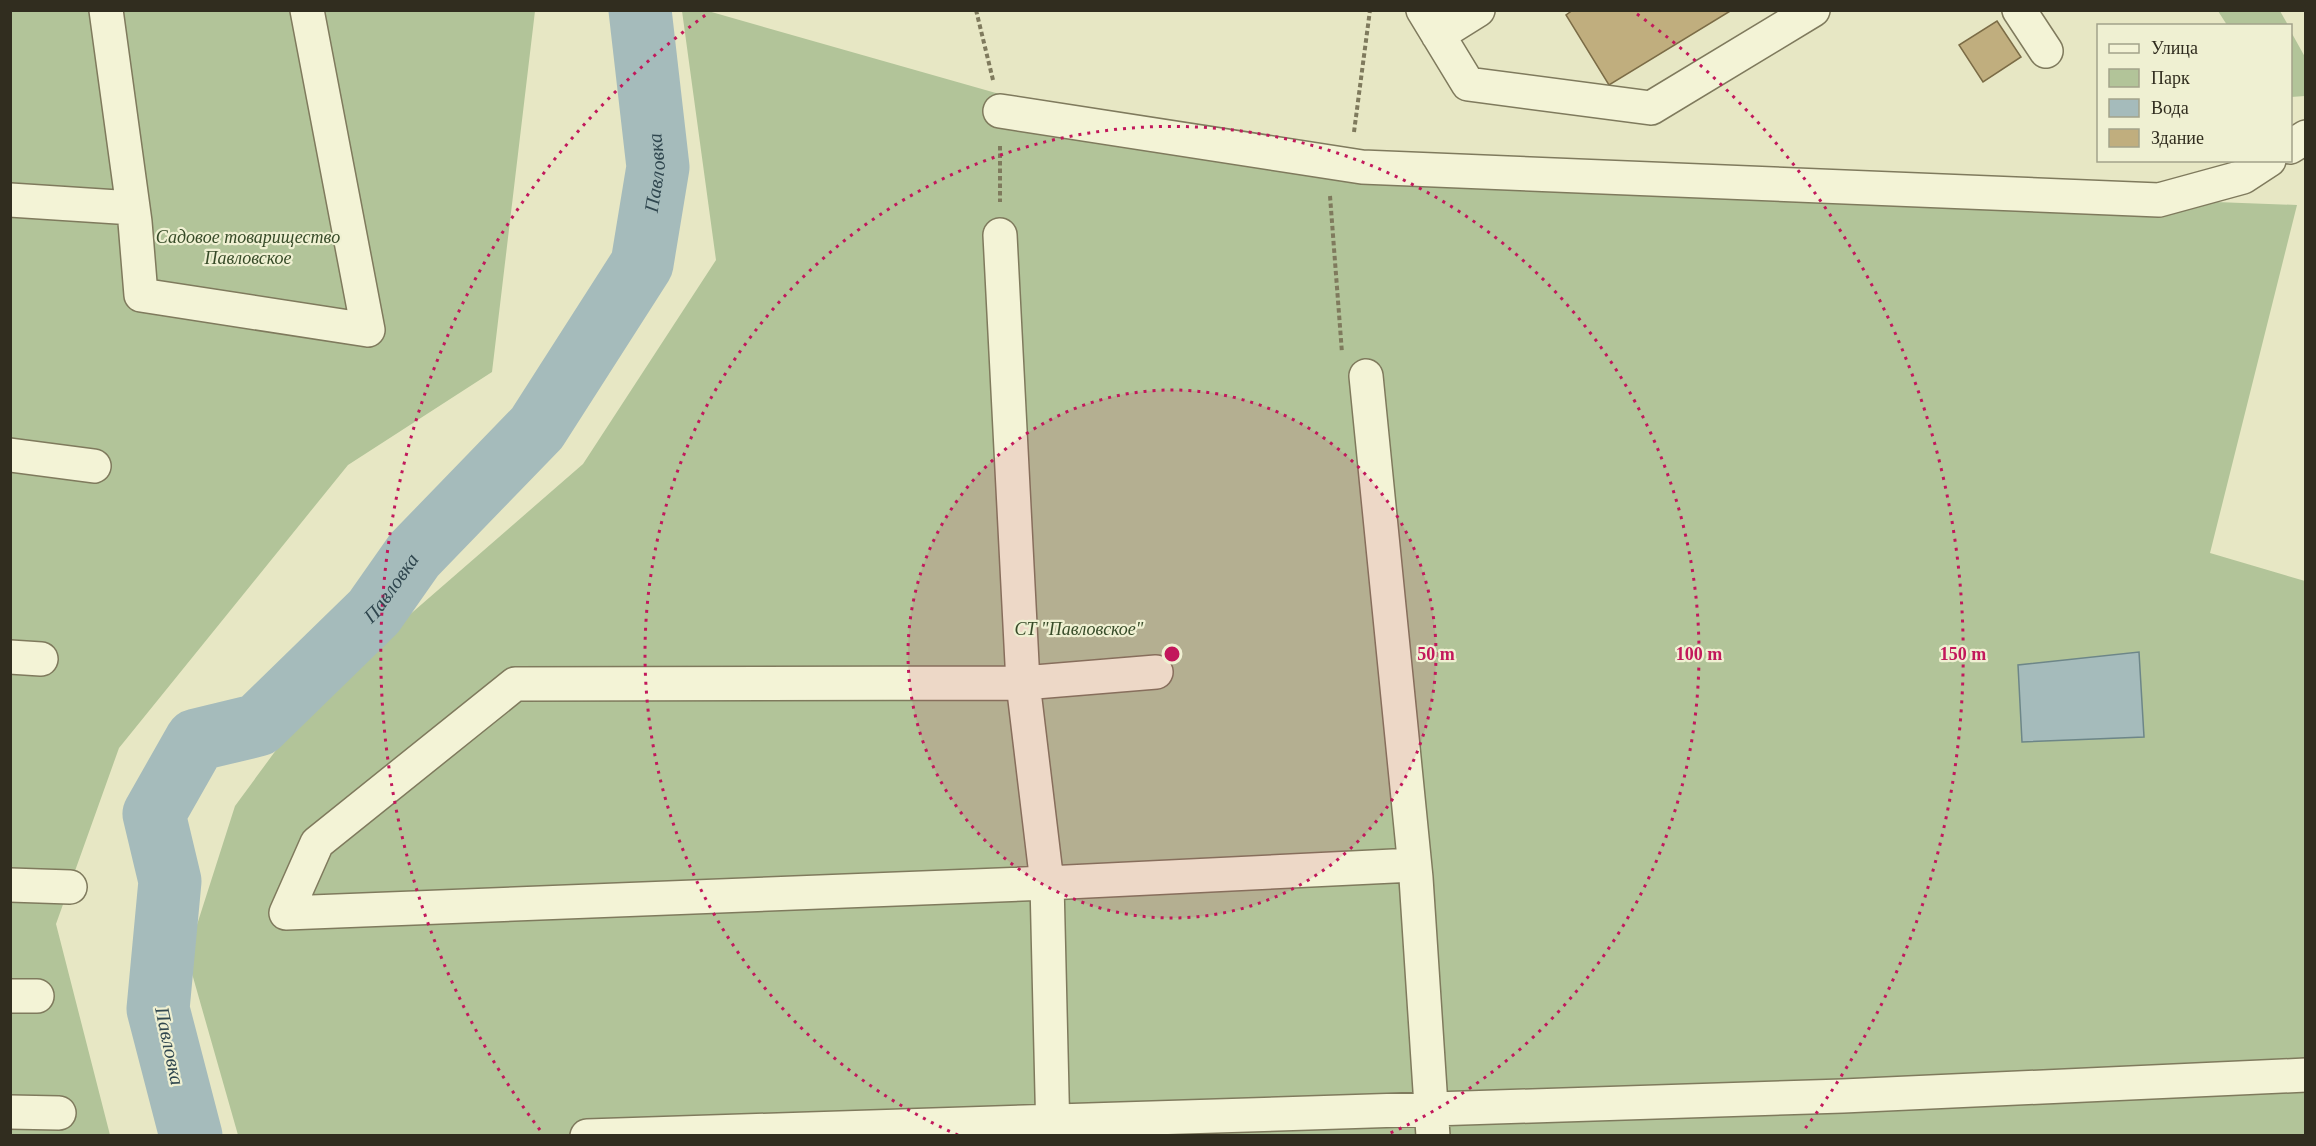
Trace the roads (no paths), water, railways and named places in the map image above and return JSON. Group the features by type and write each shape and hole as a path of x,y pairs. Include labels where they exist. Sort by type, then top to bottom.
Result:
{"lane":[{"path":"106,10 133,208 141,295 369,330 307,10"},
{"path":"1479,10 1430,23 1468,84 1651,108 1813,10"},
{"path":"2019,10 2046,51"},
{"path":"1000,111 1351,165 2159,200 2243,177 2266,162"},
{"path":"2292,146 2306,137"},
{"path":"10,200 133,208"},
{"path":"1000,235 1023,683 1047,883 1053,1128"},
{"path":"1366,376 1414,865 1432,1123"},
{"path":"10,455 94,466"},
{"path":"1156,672 1023,683 515,684 317,843 286,913 1047,883 1414,865"},
{"path":"10,885 70,887"},
{"path":"587,1136 1432,1123 1855,1096 2306,1075"},
{"path":"10,1112 59,1113"}],"water":[{"path":"2139,652 2144,737 2022,742 2018,665"}],"waterway":[{"name":"Павловка","path":"191,1136 158,1009 170,881 154,814 196,740 258,725 374,612 414,555 537,428 642,264 658,167 640,10"}],"park label":[{"name":"Садовое товарищество Павловское","path":"248,247"},
{"name":"СТ \"Павловское\"","path":"1079,629"}]}
